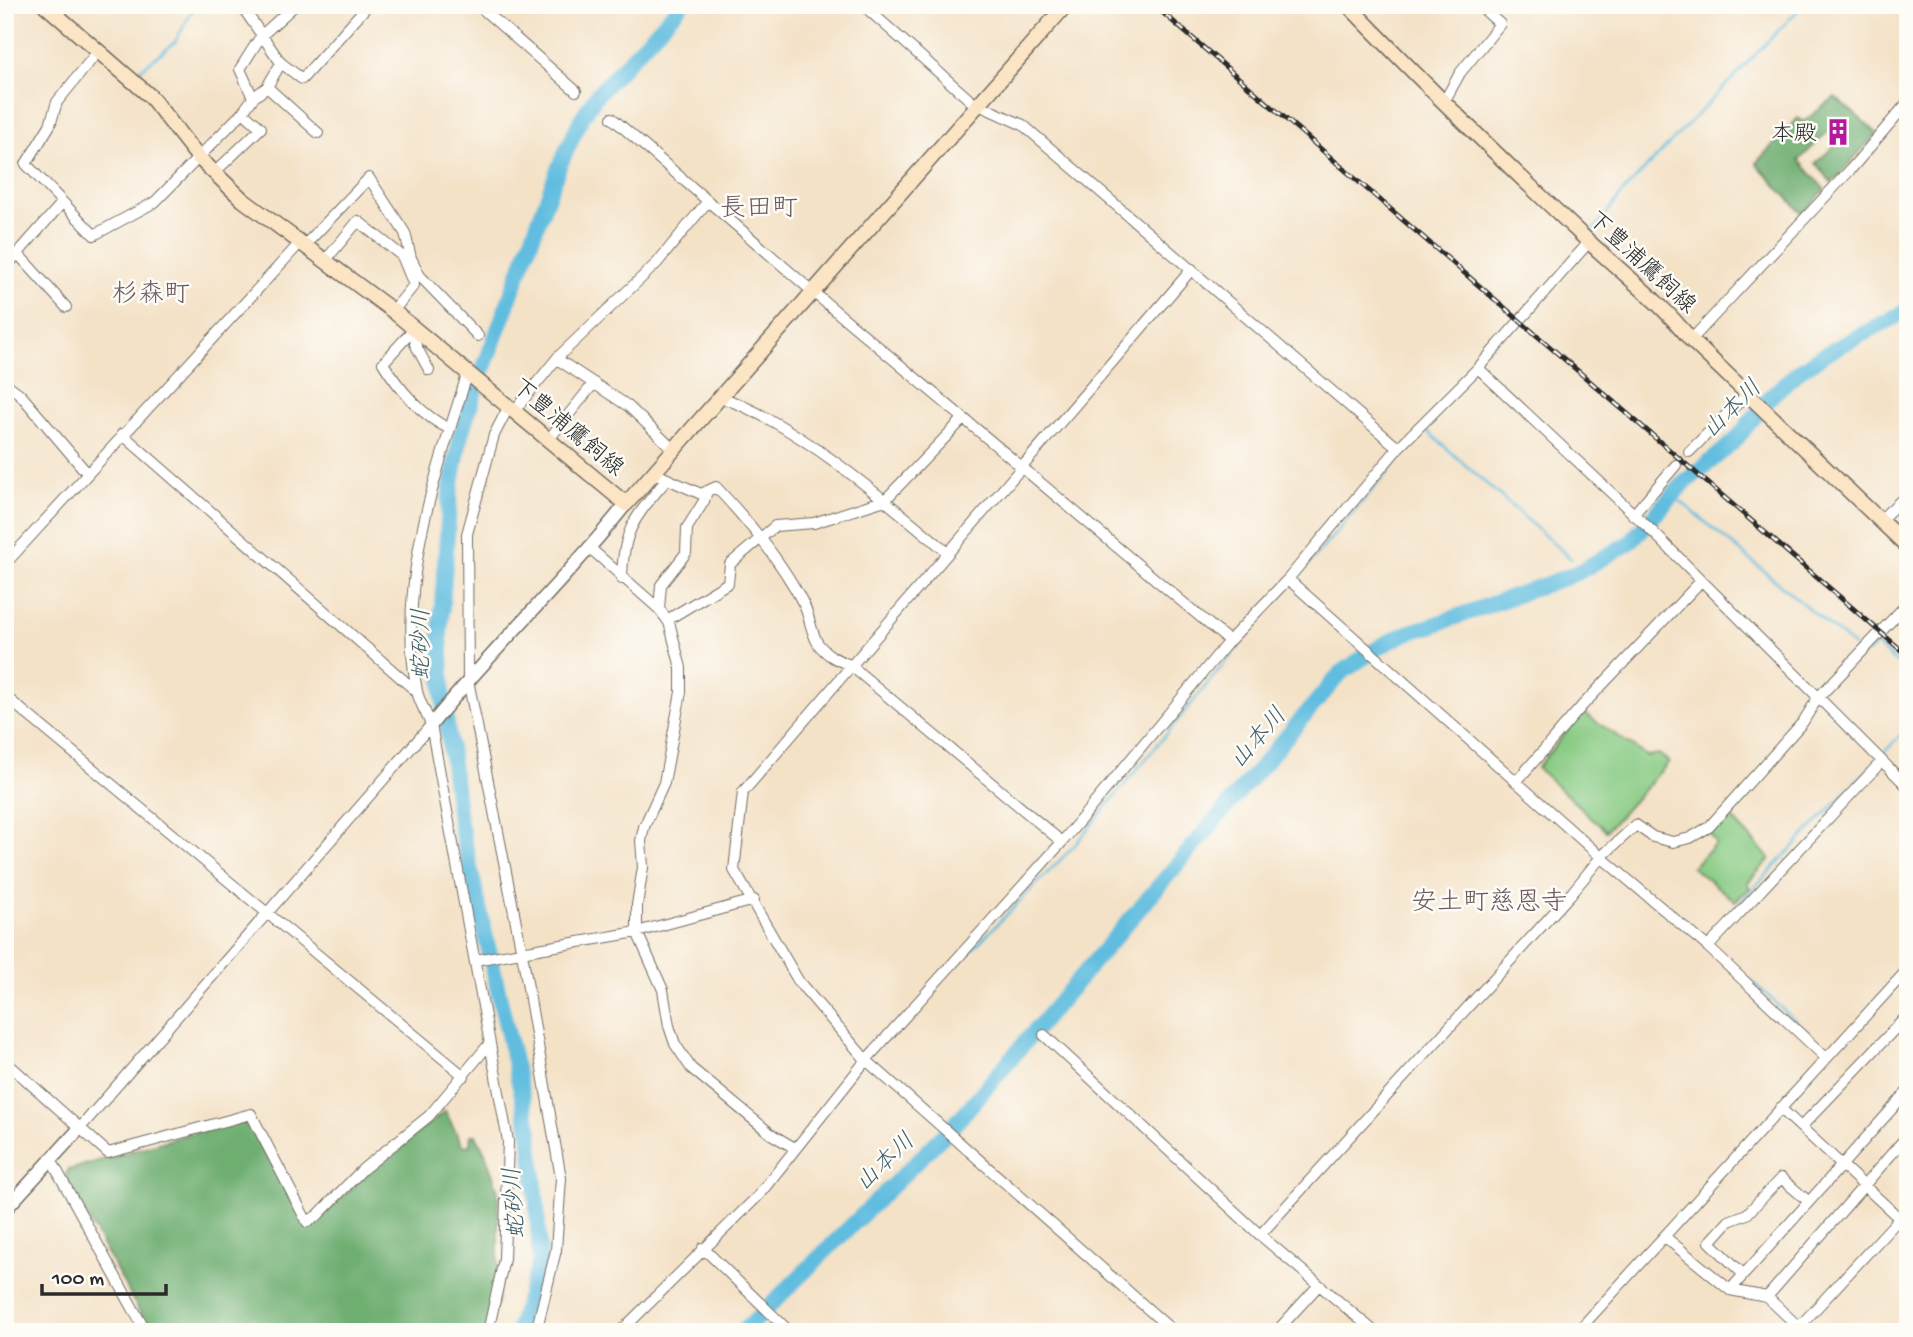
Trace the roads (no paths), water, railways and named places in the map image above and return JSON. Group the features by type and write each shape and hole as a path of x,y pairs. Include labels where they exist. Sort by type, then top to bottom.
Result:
{"main road":[{"name":"下豊浦鷹飼線","path":"45,5 150,96 214,173 302,244 417,330 626,503 1066,5"},
{"name":"下豊浦鷹飼線","path":"1348,5 1444,102 1589,242 1672,316 1691,340 1750,398 1908,547"}],"street":[{"path":"253,98 240,69 261,36 295,5"},
{"path":"246,7 261,36 281,63 302,79 368,5"},
{"path":"478,5 576,91"},
{"path":"863,5 977,105 1023,125 1398,448"},
{"path":"1444,102 1460,73 1500,24 1479,5"},
{"path":"99,50 57,102 50,125 26,164 94,235 155,202 243,112 253,98 267,87 281,63"},
{"path":"267,87 318,134"},
{"path":"1691,340 1851,169 1908,102"},
{"path":"214,173 261,128 243,112"},
{"path":"612,118 813,292 1229,641"},
{"path":"5,564 122,434 302,244 369,178 405,233 411,258 420,276 478,336"},
{"path":"536,1332 556,1250 561,1178 522,953 468,680 467,534 494,435 512,408 557,359 657,263 708,201"},
{"path":"5,268 62,203"},
{"path":"325,261 358,222 373,231 402,256 414,285 393,311"},
{"path":"620,1332 758,1196 793,1147 866,1060 1062,842 1229,641 1288,579 1398,448 1478,368 1589,242"},
{"path":"19,255 66,307"},
{"path":"1174,1332 866,1060 799,982 754,900 734,870 743,792 1192,269"},
{"path":"417,330 415,344 429,370"},
{"path":"417,330 384,360 384,366 416,405 435,422 450,429"},
{"path":"557,359 641,417 673,449"},
{"path":"1478,368 1653,532 1816,699 1908,788"},
{"path":"468,372 422,522 415,564 412,635 417,692 431,725 508,1154 504,1259 488,1332"},
{"path":"5,383 20,394 87,473"},
{"path":"549,439 594,383"},
{"path":"720,397 739,403 809,445 885,500 947,552"},
{"path":"1689,452 1750,398"},
{"path":"667,620 728,583 730,564 775,526 814,523 885,500 963,419"},
{"path":"122,434 417,692"},
{"path":"1634,516 1676,465"},
{"path":"652,472 701,494 716,487 760,539 804,605 817,642 829,657 850,665 1062,842"},
{"path":"622,579 623,547 631,524 667,479"},
{"path":"659,609 662,585 686,553 687,528 704,501 706,491"},
{"path":"1879,521 1908,494"},
{"path":"626,503 631,524"},
{"path":"5,1210 80,1128 468,680 591,549 626,503"},
{"path":"591,549 659,609 667,620 681,668 681,692 664,783 641,841 643,867 637,932 663,990 676,1044 691,1068 771,1134 793,1147"},
{"path":"1288,579 1601,857 1708,947 1759,998 1825,1057"},
{"path":"1516,782 1582,706 1702,581"},
{"path":"1260,1235 1570,895 1601,857 1636,825 1653,837 1673,842 1690,838 1722,817 1738,792 1802,722 1816,699 1908,603"},
{"path":"5,696 464,1076"},
{"path":"1708,947 1882,761"},
{"path":"475,960 637,932 754,900"},
{"path":"1577,1332 1908,969"},
{"path":"1801,1127 1908,1015"},
{"path":"1044,1035 1260,1235 1375,1332"},
{"path":"5,1061 108,1153 251,1114 307,1222 318,1215 363,1169 429,1116 490,1043"},
{"path":"1730,1290 1908,1091"},
{"path":"1780,1108 1899,1218"},
{"path":"1767,1297 1908,1135"},
{"path":"50,1158 146,1332"},
{"path":"1743,1273 1710,1242 1729,1221 1747,1214 1781,1178 1808,1201"},
{"path":"1665,1237 1730,1290 1767,1297 1802,1329 1908,1209"},
{"path":"703,1248 790,1332"},
{"path":"1276,1332 1318,1286"}],"waterway":[{"path":"137,72 175,42 195,5"},
{"name":"蛇砂川","path":"517,1332 540,1262 537,1206 530,1131 459,819 443,694 440,634 450,494 461,434 474,394 558,169 581,119 596,96 681,5"},
{"path":"1590,235 1625,190 1803,5"},
{"name":"山本川","path":"743,1332 955,1124 1341,673 1406,633 1577,573 1629,543 1683,484 1734,442 1771,396 1799,371 1823,355 1908,310"},
{"path":"1491,346 1500,335"},
{"path":"1297,578 1425,429 1571,559"},
{"path":"1671,497 1684,504 1858,650"},
{"name":"山本川","path":"1572,567 1577,573"},
{"path":"958,964 1074,846 1288,586"},
{"path":"1866,654 1876,645 1908,673"},
{"path":"1880,757 1908,727"},
{"path":"1705,939 1873,764"},
{"path":"1746,976 1826,1049"}],"railway":[{"path":"1154,5 1908,656"}],"place":[{"name":"本殿","path":"1838,132"}],"district":[{"name":"長田町","path":"759,206"},
{"name":"杉森町","path":"151,292"},
{"name":"安土町慈恩寺","path":"1489,900"}]}
